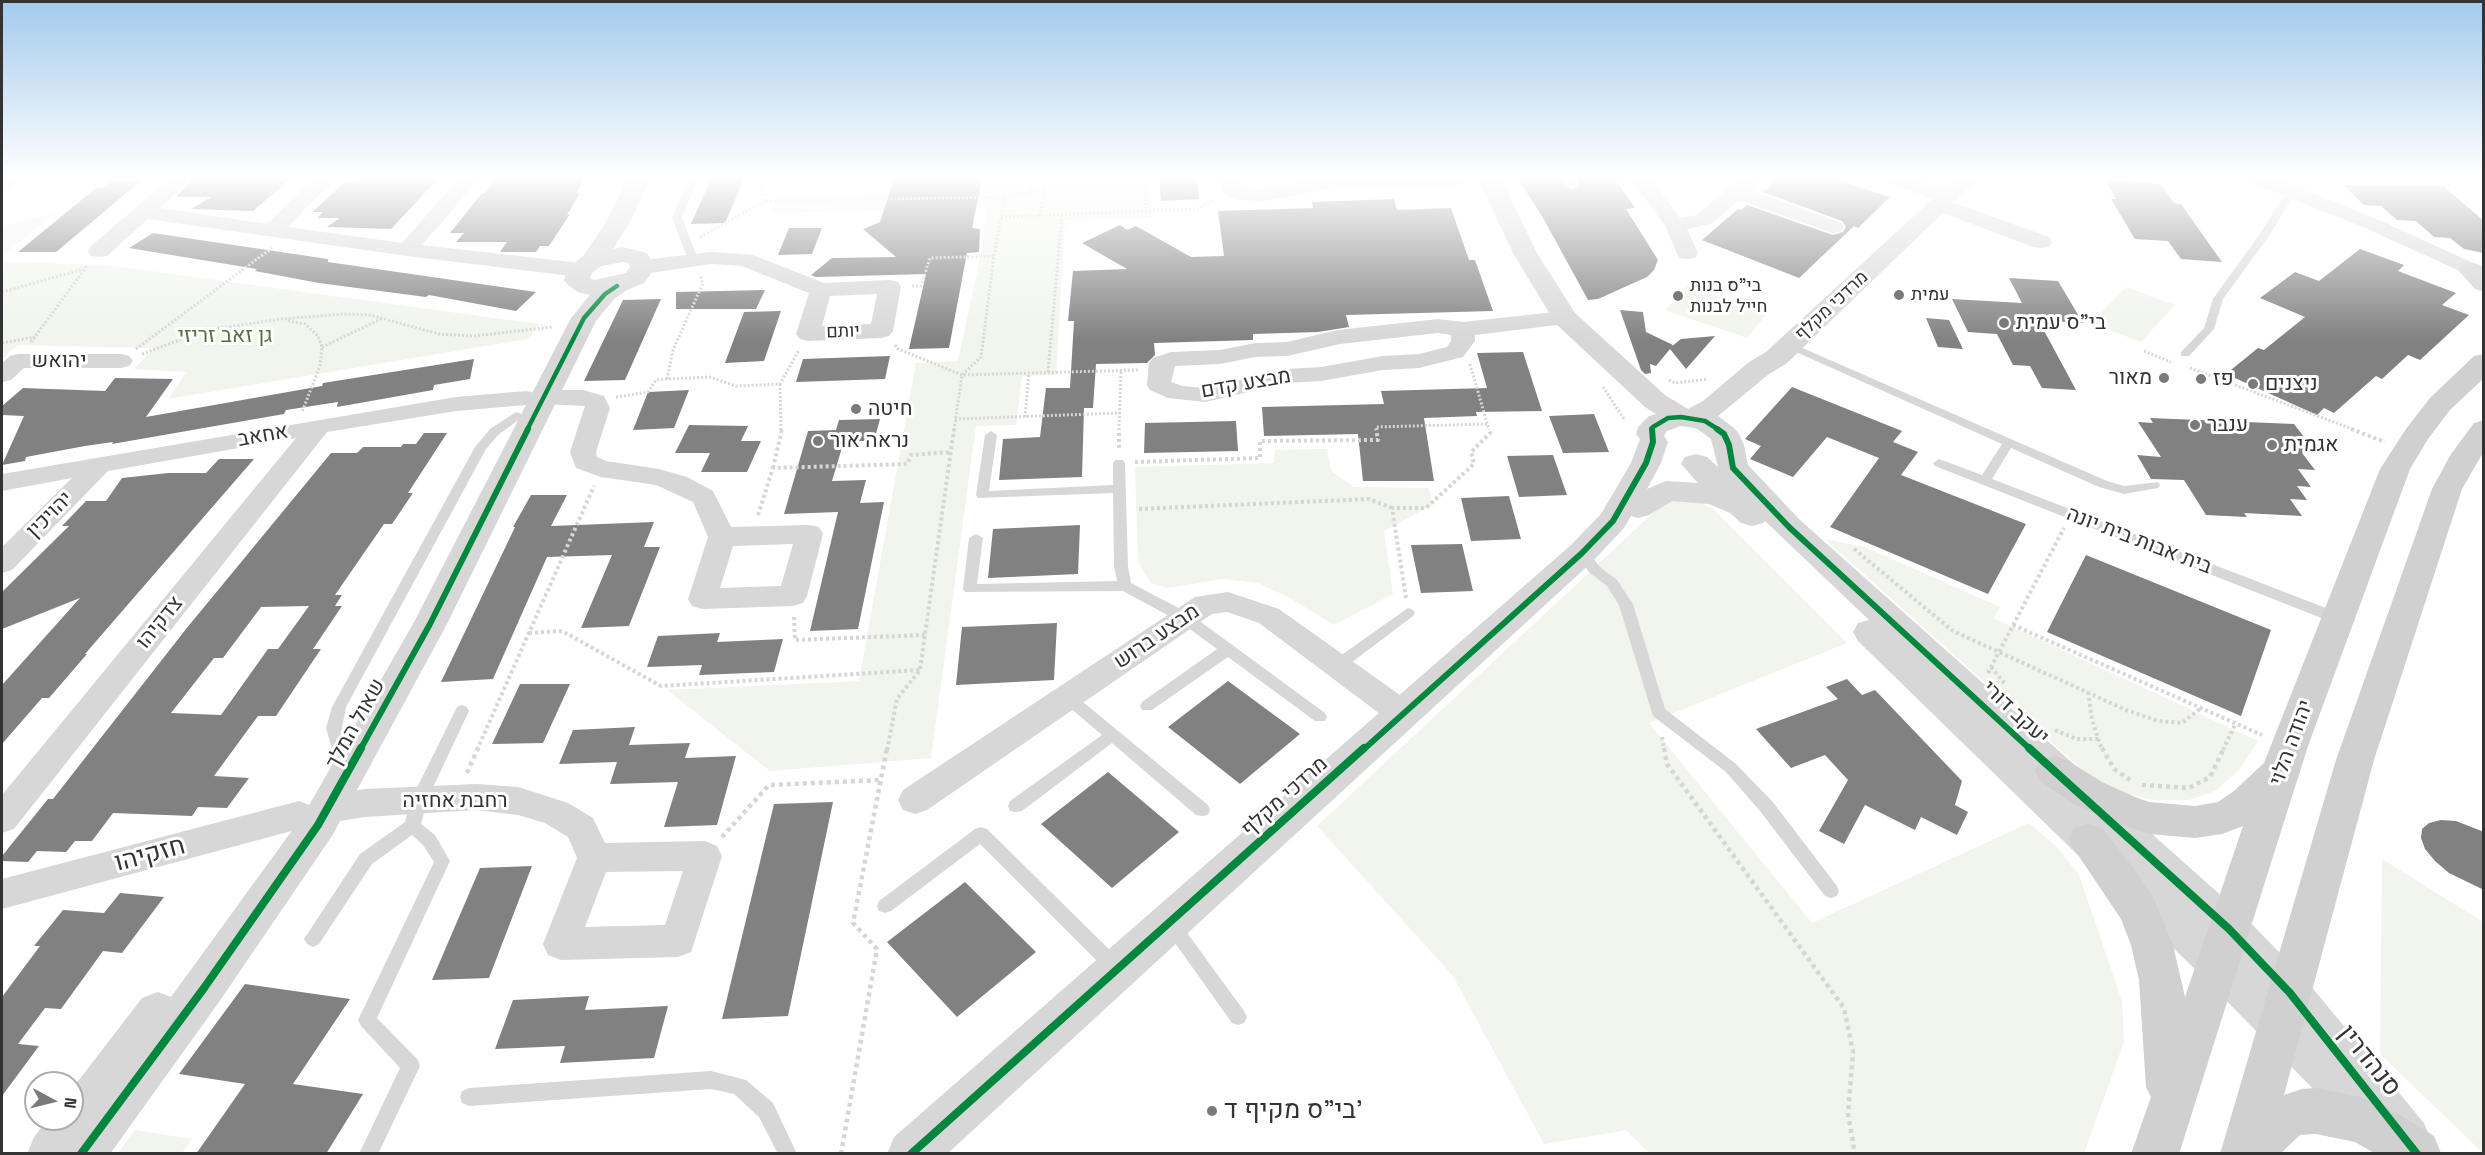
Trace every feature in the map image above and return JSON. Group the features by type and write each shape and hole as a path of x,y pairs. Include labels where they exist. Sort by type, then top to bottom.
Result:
{"main road":[{"name":"יהודה הלוי","path":"2156,1154 2285,759 2396,469 2440,404 2484,362"},
{"path":"2244,1154 2355,760 2447,489 2466,454 2484,429"},
{"path":"2054,771 2088,793 2122,809 2150,818 2195,822 2222,818 2248,802 2285,759"},
{"path":"2088,840 2121,882 2139,912 2152,945 2161,980 2166,1024 2170,1109"},
{"path":"2244,1154 2286,1117 2316,1111 2361,1120 2384,1131 2417,1153"}],"street":[{"path":"99,251 119,233"},
{"path":"287,233 585,271 613,255 637,261 690,251 745,260 821,290 890,287"},
{"path":"407,250 422,233"},
{"name":"שאול המלך","path":"81,1154 259,911 313,812 430,624 574,305 585,271 611,233"},
{"path":"632,233 631,244 637,261"},
{"path":"1516,233 1565,318 1655,401 1687,417 1705,421 1727,442"},
{"path":"1678,233 1687,253"},
{"name":"מרדכי מקלף","path":"1626,515 1646,463 1653,427 1659,422 1687,417 1713,408 1775,357 1909,233"},
{"path":"2019,233 2041,242"},
{"path":"2391,233 2480,276"},
{"name":"שאול המלך","path":"51,1154 254,881 313,812 338,749 529,404 584,318 600,299 616,286 635,278 637,261"},
{"path":"585,271 595,288 616,286"},
{"name":"יותם","path":"821,290 808,333 880,331 890,287"},
{"name":"מבצע קדם","path":"1463,335 1455,352 1442,356 1347,367 1321,374 1287,376 1204,395 1177,393 1159,385 1161,363 1171,359 1220,357 1255,350 1287,349 1338,337 1407,328 1438,326 1463,335 1565,318"},
{"path":"1598,349 1635,380 1652,389 1682,393 1707,390 1775,357"},
{"path":"1598,349 1642,415 1652,438"},
{"name":"מרדכי מקלף","path":"911,1154 1670,476 1692,464 1718,461 1727,442 1731,418 1775,357"},
{"name":"יהואש","path":"10,368 121,361"},
{"name":"אחאב","path":"2,482 456,404 529,404 583,397 595,401"},
{"path":"595,401 598,408 583,452 585,462 601,469 659,477 678,483 704,497 722,537 702,599 793,596 808,534 722,537"},
{"name":"צדקיהו","path":"2,819 307,428"},
{"name":"יעקב דורי","path":"1652,438 1666,456 1692,464 1749,513 1950,710 2088,840 2224,946"},
{"name":"יעקב דורי","path":"1727,442 1733,468 1789,527 2054,771 2285,1010"},
{"name":"יהויכין","path":"2,563 99,466"},
{"path":"1626,515 1666,491 1685,490 1718,496 1749,513"},
{"name":"מבצע ברוש","path":"915,800 1205,604 1228,602 1269,616 1403,714"},
{"name":"רחבת אחזיה","path":"313,812 365,803 415,813 456,798 476,796 518,801 556,813 580,828 594,858"},
{"name":"חזקיהו","path":"2,894 313,812"},
{"path":"705,856 678,941 561,944 594,858 705,856"},
{"name":"סנהדרין","path":"2285,1010 2347,1091 2417,1153"}],"lane":[{"path":"683,233 690,251"},
{"path":"2185,354 2209,329 2218,299 2266,233"},
{"path":"1775,357 2008,443 2103,484 2124,490 2154,485"},
{"path":"991,435 982,495 1119,489"},
{"path":"1985,481 2008,443"},
{"path":"1119,463 1121,566 1125,586"},
{"name":"בית אבות בית יונה","path":"1939,463 2339,619"},
{"path":"976,538 970,589 1125,586 1185,618 1320,717"},
{"path":"1582,553 1595,570 1612,583 1626,604 1658,712 1731,768 1766,806 1831,891"},
{"path":"1338,665 1408,613"},
{"path":"1147,706 1228,649"},
{"path":"1066,697 1202,810"},
{"path":"313,939 366,859 415,813 462,711"},
{"path":"1016,806 1112,735"},
{"path":"368,1154 411,1066 367,1020 442,861 415,813"},
{"path":"885,906 981,834 1117,969"},
{"path":"1170,922 1238,1017"},
{"path":"469,1097 711,1080 739,1086 766,1110 788,1154"}],"path":[{"path":"121,361 280,233"},
{"path":"667,379 673,350 703,283 690,251 717,233"},
{"path":"841,1154 877,950 853,923 897,699 920,670 962,375 981,357 998,233"},
{"path":"1048,373 1060,233"},
{"path":"10,368 99,251"},
{"path":"890,287 921,286 930,258 994,256"},
{"path":"2,292 85,269"},
{"path":"121,361 207,330 344,314 382,318 439,334 474,336 563,326"},
{"path":"322,347 382,318"},
{"path":"281,320 305,324 318,336 322,347 307,428"},
{"path":"880,331 898,349 962,375 1160,369"},
{"path":"752,536 773,468 782,427 780,384 808,333"},
{"path":"1120,510 1369,499 1392,508 1426,508 1474,464 1471,452 1490,433 1463,335"},
{"path":"2144,351 2177,364"},
{"path":"2188,368 2407,450"},
{"path":"1121,370 1119,463 1260,458 1260,441 1378,440 1376,427 1488,423"},
{"path":"1025,417 1029,373"},
{"path":"595,401 648,392 656,380 710,377 736,386 780,384"},
{"path":"1666,379 1675,383 1709,379"},
{"path":"955,419 1120,413"},
{"path":"773,468 907,464 911,455 951,452"},
{"path":"456,798 601,469"},
{"path":"1392,508 1408,613"},
{"path":"1975,698 2071,514"},
{"path":"1852,547 1953,631 2158,721 2182,723 2201,708"},
{"path":"793,596 795,640 925,635"},
{"path":"2013,625 2236,723 2285,759"},
{"path":"529,633 562,631 660,686 920,670"},
{"path":"1991,667 2013,693"},
{"path":"2088,692 2092,720 2104,754 2114,769 2136,784 2161,788 2189,788 2210,777 2236,723"},
{"path":"1658,712 1667,764 1844,1008 1853,1052 1848,1114 1855,1154"},
{"path":"2047,725 2076,739 2098,739"},
{"path":"705,856 769,785 881,780"}],"green space":[{"path":"2,233 30,233 2,256"},
{"path":"984,233 1064,233 1056,375 1022,376 1016,425 976,426 931,758 770,771 667,690 859,681 916,363 958,361"},
{"name":"גן זאב זריזי","path":"2,262 106,265 539,324 528,339 168,399 186,372 134,369 154,348 18,345 2,359"},
{"path":"1687,286 1768,313 1747,338 1665,310"},
{"path":"2126,287 2175,305 2141,342 2091,323"},
{"path":"1327,449 1331,471 1354,487 1429,488 1432,505 1384,531 1393,594 1334,625 1290,598 1258,583 1223,579 1167,588 1151,583 1138,562 1135,467 1274,463 1275,450"},
{"path":"1668,499 1698,501 1714,510 1847,643 1649,723 1812,923 2029,823 2057,847 2079,875 2122,1001 2124,1042 2084,1153 1649,1153 1626,1130 1544,1144 1453,976 1317,826"},
{"path":"1825,539 1865,547 2000,607 1993,618 2258,741 2238,771 2215,791 2189,800 2154,800 2112,790 2087,774"},
{"path":"2382,859 2483,922 2483,1153 2380,1054"},
{"path":"135,1130 192,1139 182,1153 118,1153"}],"building":[{"path":"41,233 79,233 56,252 18,252"},
{"path":"153,233 328,259 328,262 536,292 516,311 429,295 426,297 319,283 255,271 257,269 129,248"},
{"path":"450,233 558,233 549,246 540,246 536,252 500,252 507,242 456,242 464,233"},
{"path":"787,233 820,233 812,254 778,255"},
{"path":"868,233 980,233 979,252 967,253 949,348 909,349 926,274 816,277 811,275 832,258 896,257"},
{"path":"1103,233 1148,233 1191,257 1224,256 1221,233 1460,233 1469,260 1475,260 1493,311 1346,315 1349,327 1318,332 1253,334 1253,340 1154,343 1155,355 1147,363 1096,364 1093,408 1084,408 1082,477 999,480 1003,439 1040,437 1046,388 1070,388 1074,321 1068,321 1073,271 1127,269 1082,243"},
{"path":"1551,233 1641,233 1658,260 1654,270 1647,277 1598,299 1588,300"},
{"path":"1710,233 1827,233 1833,235 1847,233 1799,278 1702,240"},
{"path":"2131,233 2201,233 2222,262 2181,259 2168,241 2135,239"},
{"path":"2429,233 2484,233 2484,253 2464,249 2450,238 2434,237"},
{"path":"2360,249 2404,265 2398,271 2456,293 2442,305 2469,315 2420,360 2408,355 2382,379 2376,376 2334,413 2324,408 2317,415 2226,374 2258,348 2264,350 2305,317 2260,298 2295,272 2319,281"},
{"path":"2009,278 2058,281 2083,323 2050,321 2053,326 2041,325 2076,390 2042,388 2030,366 2013,365 1997,334 1968,332 1952,299 2022,303"},
{"path":"765,290 756,309 676,309 676,292"},
{"path":"661,299 625,380 584,381 623,300"},
{"path":"1620,310 1643,312 1646,332 1673,345 1671,347 1681,339 1715,336 1686,369 1670,349 1656,366 1650,364 1651,373 1645,374 1641,370"},
{"path":"781,311 764,361 725,363 744,312"},
{"path":"1926,318 1949,320 1963,349 1938,347"},
{"path":"1523,352 1542,411 1476,412 1477,416 1424,418 1434,481 1363,481 1358,434 1264,436 1262,407 1384,404 1381,391 1487,388 1477,353"},
{"path":"890,356 885,379 796,382 803,359"},
{"path":"474,359 470,379 434,385 433,390 337,407 338,402 286,410 284,414 112,444 113,442 85,446 26,457 25,461 2,465 24,416 2,415 2,406 23,388 105,391 115,378 173,379 146,417 322,386 323,383"},
{"path":"1792,387 1902,431 1893,442 1918,452 1901,475 2026,524 1988,594 1830,527 1879,458 1827,437 1793,477 1750,459 1761,446 1745,439"},
{"path":"689,390 674,428 633,430 648,392"},
{"path":"1594,414 1609,452 1563,453 1549,416"},
{"path":"2150,418 2294,424 2317,454 2302,453 2315,470 2298,469 2311,487 2297,486 2307,500 2290,499 2302,516 2244,513 2247,517 2206,515 2184,480 2151,479 2137,455 2161,457 2138,422 2153,423"},
{"path":"880,419 874,441 844,441 832,481 866,480 860,503 884,502 858,629 810,631 838,512 784,514 808,431 836,430 839,420"},
{"path":"1236,421 1238,451 1144,453 1145,423"},
{"path":"689,425 748,426 741,441 761,441 747,472 701,472 710,453 675,453"},
{"path":"424,433 447,433 408,493 413,493 392,524 384,524 335,595 342,595 335,606 342,606 313,649 321,649 276,716 258,716 214,776 249,778 227,808 198,807 192,816 113,813 92,841 75,841 66,852 37,851 28,862 2,861 2,856 48,799 53,799 186,629 331,453 357,453 363,447 401,447 403,444 416,444","holes":["309,606 278,649 268,649 221,715 171,713 214,658 223,658 261,607"]},
{"path":"1553,455 1567,495 1519,497 1507,456"},
{"path":"219,459 254,459 49,698 42,698 2,744 2,685 80,598 2,629 2,592 69,526 62,526 86,501 106,501 122,478 168,473 206,473"},
{"path":"531,495 567,495 551,526 654,522 644,547 660,547 629,626 581,628 612,555 547,557 493,679 441,682 515,527 513,527"},
{"path":"1509,496 1521,539 1471,541 1461,498"},
{"path":"1080,525 1078,574 988,578 993,529"},
{"path":"1462,544 1473,591 1421,593 1411,545"},
{"path":"2086,555 2271,630 2241,716 2047,632"},
{"path":"1057,623 1054,680 956,685 962,627"},
{"path":"720,633 717,642 783,639 774,672 699,675 702,665 647,667 658,636"},
{"path":"1847,679 1862,695 1875,690 1962,781 1955,805 1968,812 1957,835 1921,817 1915,830 1865,805 1844,844 1819,831 1848,780 1825,755 1791,768 1756,729 1838,699 1826,687"},
{"path":"1228,681 1300,734 1240,784 1168,727"},
{"path":"520,684 570,684 543,743 492,744"},
{"path":"635,727 629,745 690,743 685,758 736,756 717,825 664,827 678,782 610,784 617,762 559,764 573,730"},
{"path":"1108,772 1179,832 1112,888 1041,824"},
{"path":"833,802 788,1016 722,1019 774,804"},
{"path":"2441,820 2456,821 2484,832 2484,890 2449,873 2425,849 2421,838 2422,829 2429,823"},
{"path":"532,866 489,978 432,980 480,868"},
{"path":"965,882 1036,952 957,1017 887,942"},
{"path":"120,893 164,897 122,953 103,951 61,1009 45,1008 18,1044 39,1046 2,1096 2,997 40,946 34,946 63,910 104,913"},
{"path":"245,984 350,999 293,1084 363,1094 326,1154 196,1154 245,1084 179,1074"},
{"path":"589,996 585,1010 668,1006 654,1058 560,1063 565,1046 495,1049 513,1000"}],"cycle path":[{"path":"81,1154 204,988 318,825 430,624 584,318 605,294 617,286"},
{"path":"911,1154 1582,553 1613,521 1634,485 1646,463 1653,442 1651,434 1653,427 1668,418 1681,417 1705,421 1724,434 1729,445 1733,468 1789,527 2229,929 2290,993 2417,1154"}],"place":[{"name":"עמית","path":"1899,295"},
{"name":"בי\"ס בנות חייל לבנות","path":"1678,296"},
{"name":"בי\"ס עמית","path":"2004,323"},
{"name":"מאור","path":"2164,378"},
{"name":"פז","path":"2201,379"},
{"name":"ניצנים","path":"2253,384"},
{"name":"חיטה","path":"856,409"},
{"name":"ענבר","path":"2195,425"},
{"name":"נראה אור","path":"818,441"},
{"name":"אגמית","path":"2272,445"},
{"name":"בי\"ס מקיף ד'","path":"1212,1111"}]}
